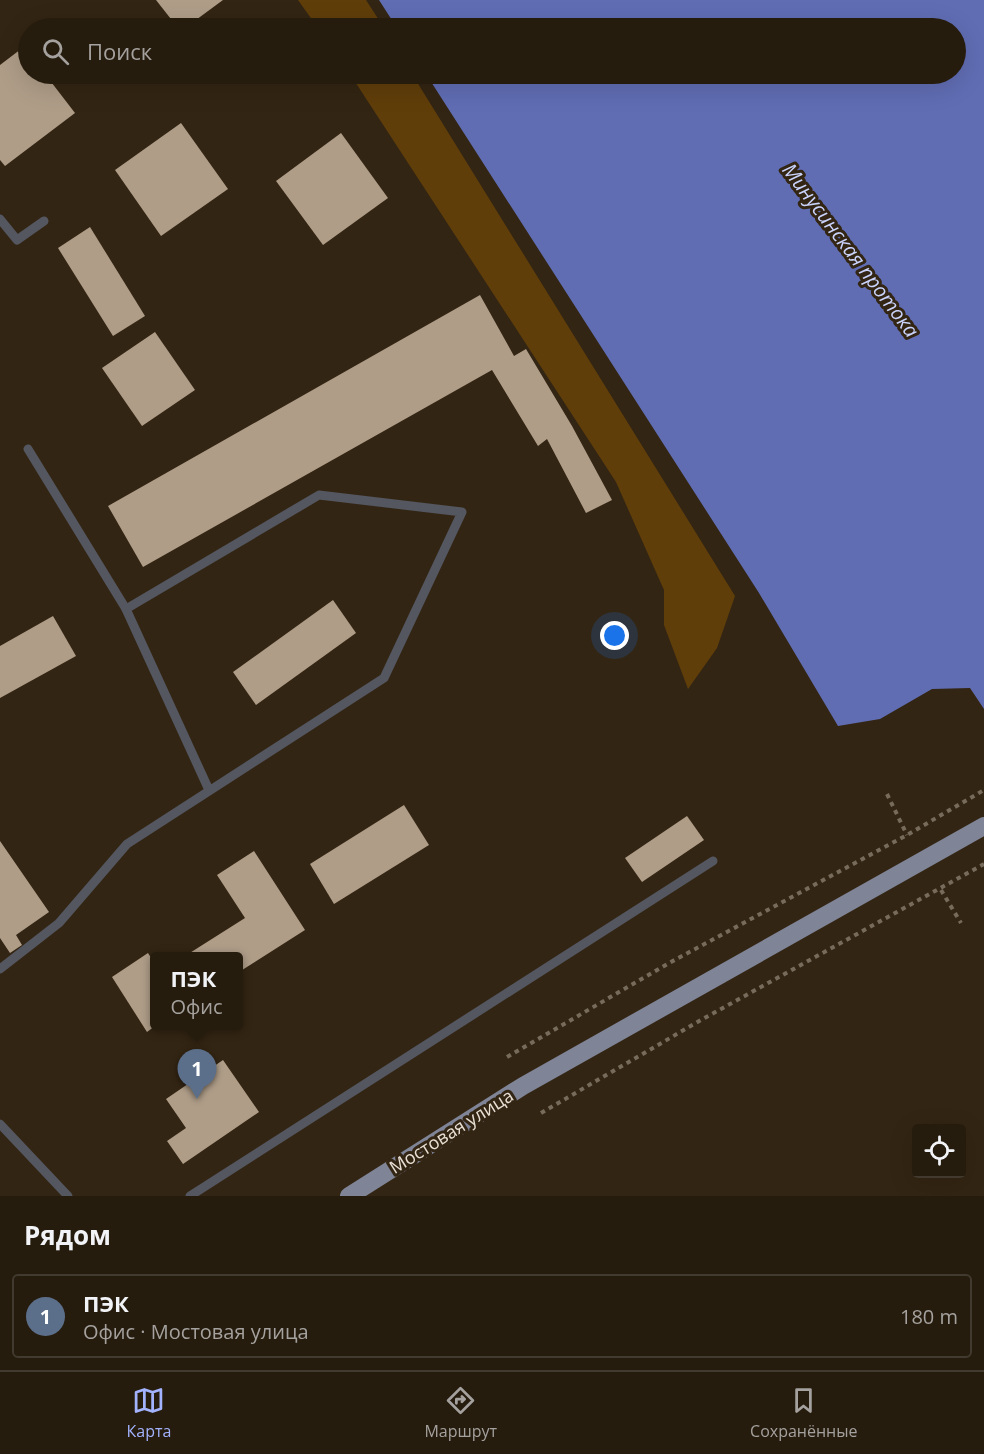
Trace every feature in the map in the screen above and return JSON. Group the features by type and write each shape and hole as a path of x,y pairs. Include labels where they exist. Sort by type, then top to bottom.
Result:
{"main road":[{"name":"Мостовая улица","path":"349,1196 523,1086 984,826"}],"lane":[{"path":"0,219 17,240 44,221"},
{"path":"28,449 126,609 209,790"},
{"path":"0,969 59,923 127,844 384,678 462,512 319,495 126,609"},
{"path":"190,1196 713,861"},
{"path":"0,1124 68,1196"}],"path":[{"path":"507,1057 671,962 908,835 984,790"},
{"path":"887,794 908,835"},
{"path":"541,1113 701,1020 941,890 984,864"},
{"path":"941,890 961,923"}],"shaded area":[{"path":"298,0 366,0 378,18 311,18"},
{"path":"357,84 418,84 735,596 717,648 688,689 664,625 664,590 616,482"}],"water":[{"name":"Минусинская протока","path":"379,0 984,0 984,709 970,688 932,689 880,719 838,726 759,593 432,84 966,84 966,18 391,18"}],"building":[{"path":"156,0 223,0 199,18 170,18"},
{"path":"18,51 18,84 53,84 75,113 5,166 0,160 0,65"},
{"path":"181,123 228,189 161,236 115,170"},
{"path":"341,133 388,198 323,245 276,181"},
{"path":"90,227 145,316 113,336 58,248"},
{"path":"480,295 514,356 526,349 572,426 612,500 586,513 547,439 538,446 492,370 143,567 108,506"},
{"path":"155,332 195,390 142,426 102,368"},
{"path":"333,600 356,633 256,705 233,672"},
{"path":"53,616 76,656 0,698 0,646"},
{"path":"404,805 429,845 334,904 310,864"},
{"path":"687,816 704,840 642,882 625,858"},
{"path":"0,841 49,912 16,935 22,945 10,953 0,938"},
{"path":"254,851 305,930 243,969 243,952 191,952 245,918 217,875"},
{"path":"148,953 150,956 150,1030 147,1032 112,977"},
{"path":"223,1060 259,1112 183,1164 167,1141 186,1128 166,1099"}],"place":[{"name":"ПЭК","path":"197,1099"}]}
